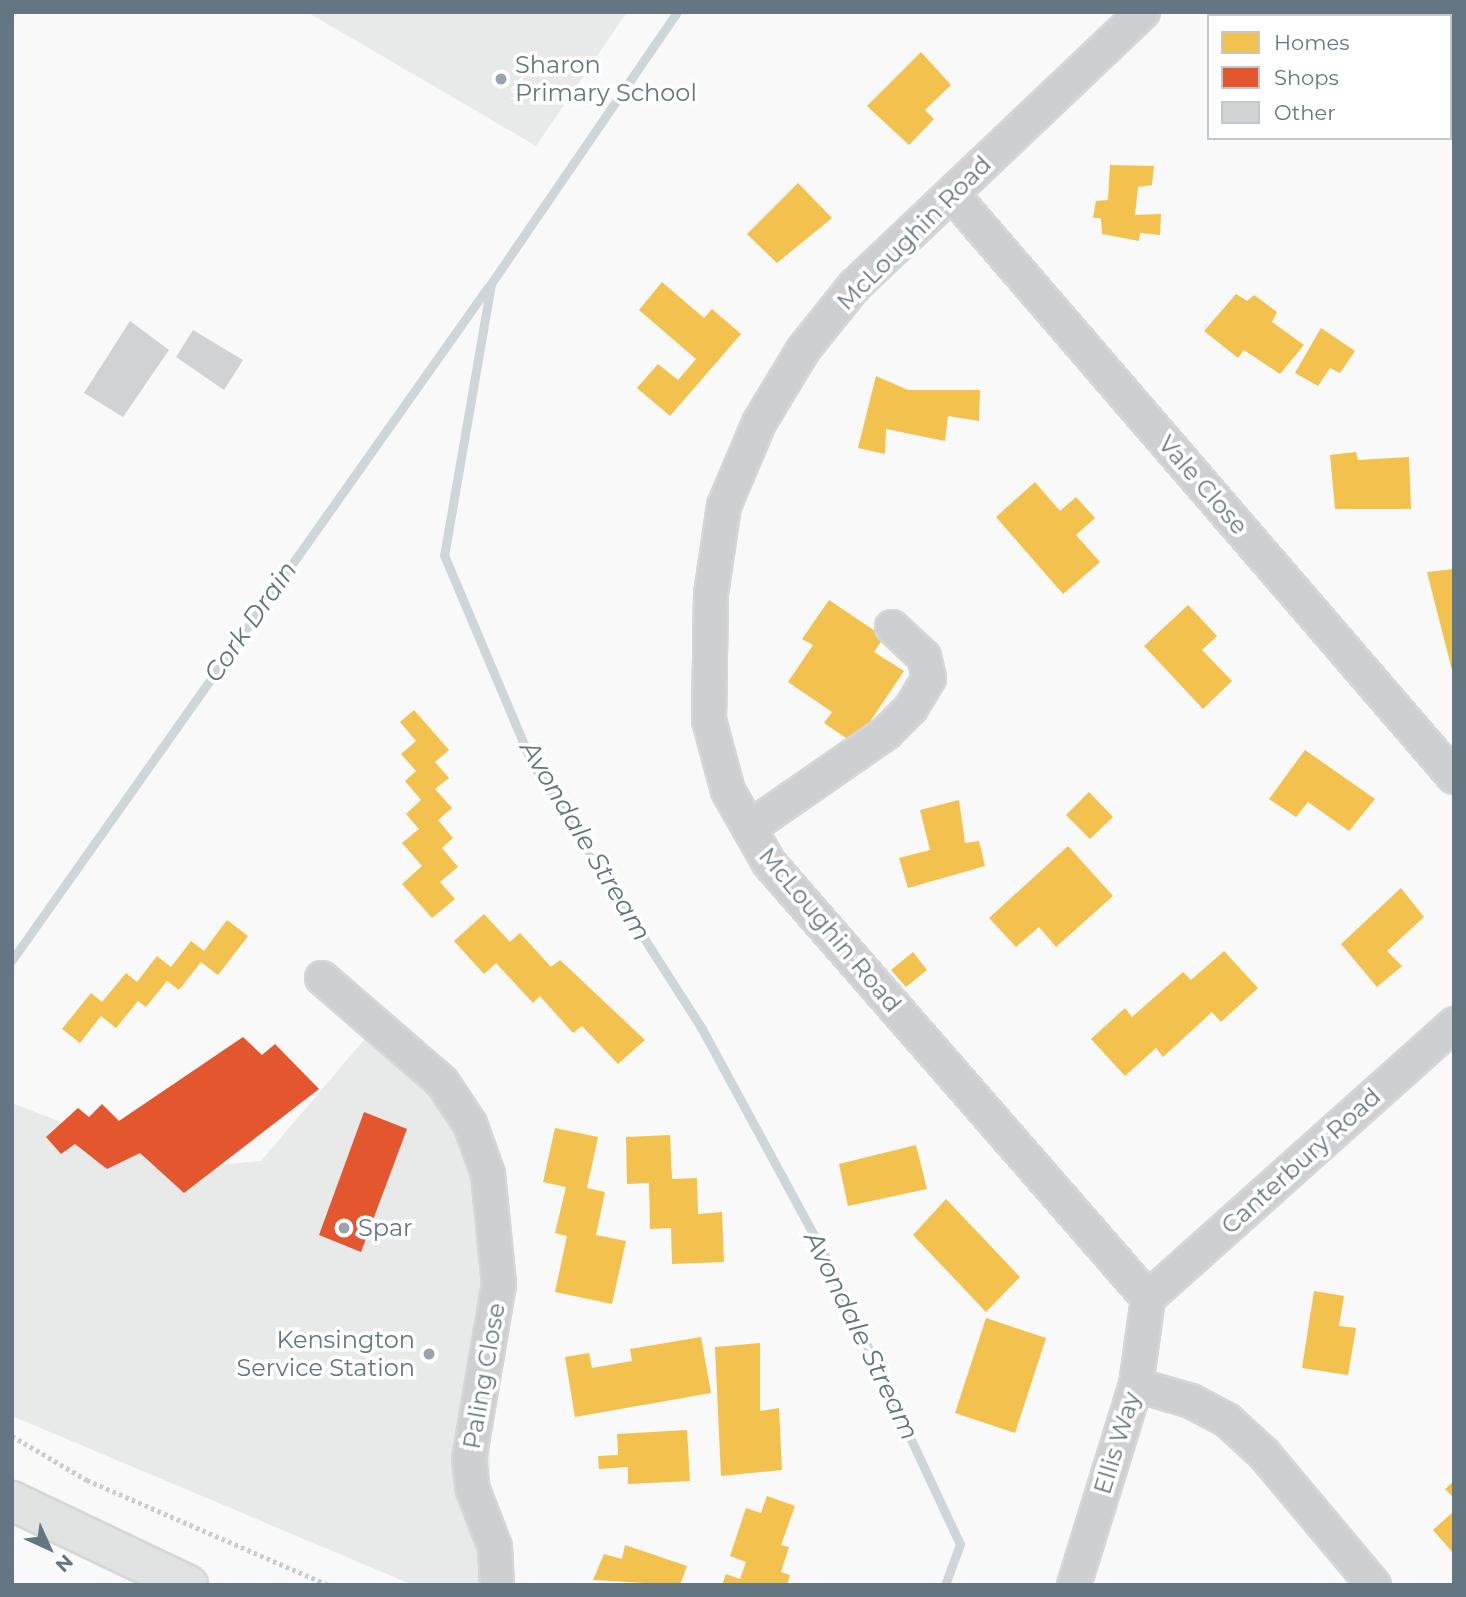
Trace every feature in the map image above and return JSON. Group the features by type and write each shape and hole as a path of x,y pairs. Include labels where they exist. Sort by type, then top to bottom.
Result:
{"main road":[{"path":"12,1502 188,1585"}],"street":[{"name":"McLoughin Road","path":"1143,12 855,285 803,350 759,423 724,506 711,594 709,720 728,791 769,863 1148,1298"},
{"name":"Vale Close","path":"952,194 1454,777"},
{"path":"749,828 886,733 911,708 929,678 924,657 892,627"},
{"name":"Paling Close","path":"322,978 442,1082 470,1124 488,1174 499,1284 469,1459 473,1490 489,1520 497,1585"},
{"name":"Canterbury Road","path":"1148,1298 1454,1024"},
{"name":"Ellis Way","path":"1074,1585 1136,1385 1148,1298"},
{"path":"1136,1385 1191,1401 1227,1420 1265,1454 1374,1585"}],"path":[{"path":"12,1436 87,1480 329,1585"}],"shaded area":[{"name":"Sharon Primary School","path":"307,12 627,12 536,146"},
{"path":"380,1021 458,1090 491,1287 489,1585 413,1585 12,1416 12,1103 179,1168 261,1161"}],"building: Homes":[{"path":"921,52 951,85 925,110 934,119 909,145 867,106"},
{"path":"1110,165 1154,166 1152,185 1138,187 1135,215 1161,214 1160,235 1140,233 1139,241 1102,234 1101,218 1093,218 1096,201 1108,200"},
{"path":"798,183 832,218 777,263 747,234"},
{"path":"662,282 704,318 712,309 741,334 670,416 637,388 658,364 678,380 696,359 639,310"},
{"path":"1236,294 1247,301 1254,295 1277,312 1272,322 1304,345 1280,374 1244,350 1238,358 1204,331"},
{"path":"1321,328 1355,351 1340,373 1330,368 1318,386 1295,373"},
{"path":"876,376 908,390 980,390 979,421 948,416 945,441 886,429 885,454 858,448"},
{"path":"1356,452 1358,460 1409,457 1411,509 1335,509 1330,455"},
{"path":"1035,482 1060,511 1076,497 1095,518 1076,535 1100,562 1063,594 996,517"},
{"path":"1454,569 1454,674 1453,674 1427,572"},
{"path":"829,600 884,637 874,652 904,671 855,744 824,723 832,712 788,682 813,645 802,639"},
{"path":"1188,605 1217,636 1202,650 1232,681 1203,709 1144,646"},
{"path":"414,710 449,750 435,762 449,778 435,789 452,808 438,820 453,838 442,848 458,867 440,882 455,899 432,918 402,884 422,866 402,843 419,829 406,814 421,800 405,781 416,771 401,754 416,741 400,722"},
{"path":"1305,750 1375,799 1349,831 1308,802 1296,817 1269,799"},
{"path":"1089,792 1113,817 1090,839 1066,815"},
{"path":"959,800 965,843 979,841 985,866 908,888 899,858 930,850 920,810"},
{"path":"1068,846 1113,896 1056,947 1039,927 1016,947 989,918"},
{"path":"1401,888 1424,917 1387,951 1402,966 1377,987 1341,944"},
{"path":"484,914 510,942 520,933 551,967 560,960 645,1040 618,1064 582,1026 573,1033 540,996 533,1003 496,963 484,974 454,941"},
{"path":"227,920 248,936 218,975 201,962 179,990 167,981 146,1007 138,1001 116,1028 101,1016 80,1043 62,1029 91,993 102,1002 126,973 137,982 157,956 171,967 191,941 204,951"},
{"path":"1224,951 1258,988 1221,1022 1212,1012 1163,1057 1156,1048 1125,1076 1091,1039 1125,1008 1132,1017 1183,972 1191,980"},
{"path":"913,952 927,970 906,987 891,970"},
{"path":"555,1128 598,1137 587,1188 605,1192 596,1235 626,1241 612,1304 555,1292 567,1236 555,1233 566,1187 543,1182"},
{"path":"670,1135 672,1179 697,1178 698,1214 722,1212 724,1262 672,1264 671,1228 650,1229 649,1183 627,1184 626,1137"},
{"path":"916,1145 927,1189 848,1206 839,1164"},
{"path":"946,1199 1020,1277 986,1312 913,1235"},
{"path":"1314,1291 1344,1296 1339,1326 1356,1328 1348,1375 1302,1368"},
{"path":"986,1318 1046,1338 1015,1433 955,1413"},
{"path":"701,1337 711,1393 575,1417 565,1357 589,1353 592,1368 632,1361 630,1349"},
{"path":"760,1343 760,1411 779,1408 782,1470 721,1476 715,1347"},
{"path":"687,1430 690,1481 628,1484 628,1467 599,1469 598,1456 618,1455 617,1434"},
{"path":"1454,1481 1454,1498 1445,1489"},
{"path":"767,1496 795,1506 781,1545 789,1547 781,1572 790,1575 787,1585 722,1585 726,1574 740,1579 746,1562 730,1556 746,1508 761,1513"},
{"path":"1454,1511 1454,1554 1433,1530"},
{"path":"625,1545 687,1566 680,1585 593,1580 604,1554 622,1559"}],"building: Shops":[{"path":"243,1037 262,1055 275,1044 319,1089 184,1193 140,1153 107,1169 75,1144 61,1154 46,1137 78,1108 89,1117 102,1104 119,1121"},
{"path":"364,1112 407,1129 361,1252 319,1235"}],"building: Other":[{"path":"130,321 169,350 123,417 84,393"},
{"path":"193,330 243,360 224,390 176,357"}],"waterway":[{"name":"Avondale Stream","path":"677,12 491,284 444,555 532,763 702,1029 825,1256 960,1544 945,1585"},
{"name":"Cork Drain","path":"12,960 488,287"}],"place":[{"name":"Sharon Primary School","path":"501,79"},
{"name":"Spar","path":"344,1228"},
{"name":"Kensington Service Station","path":"429,1354"}]}
